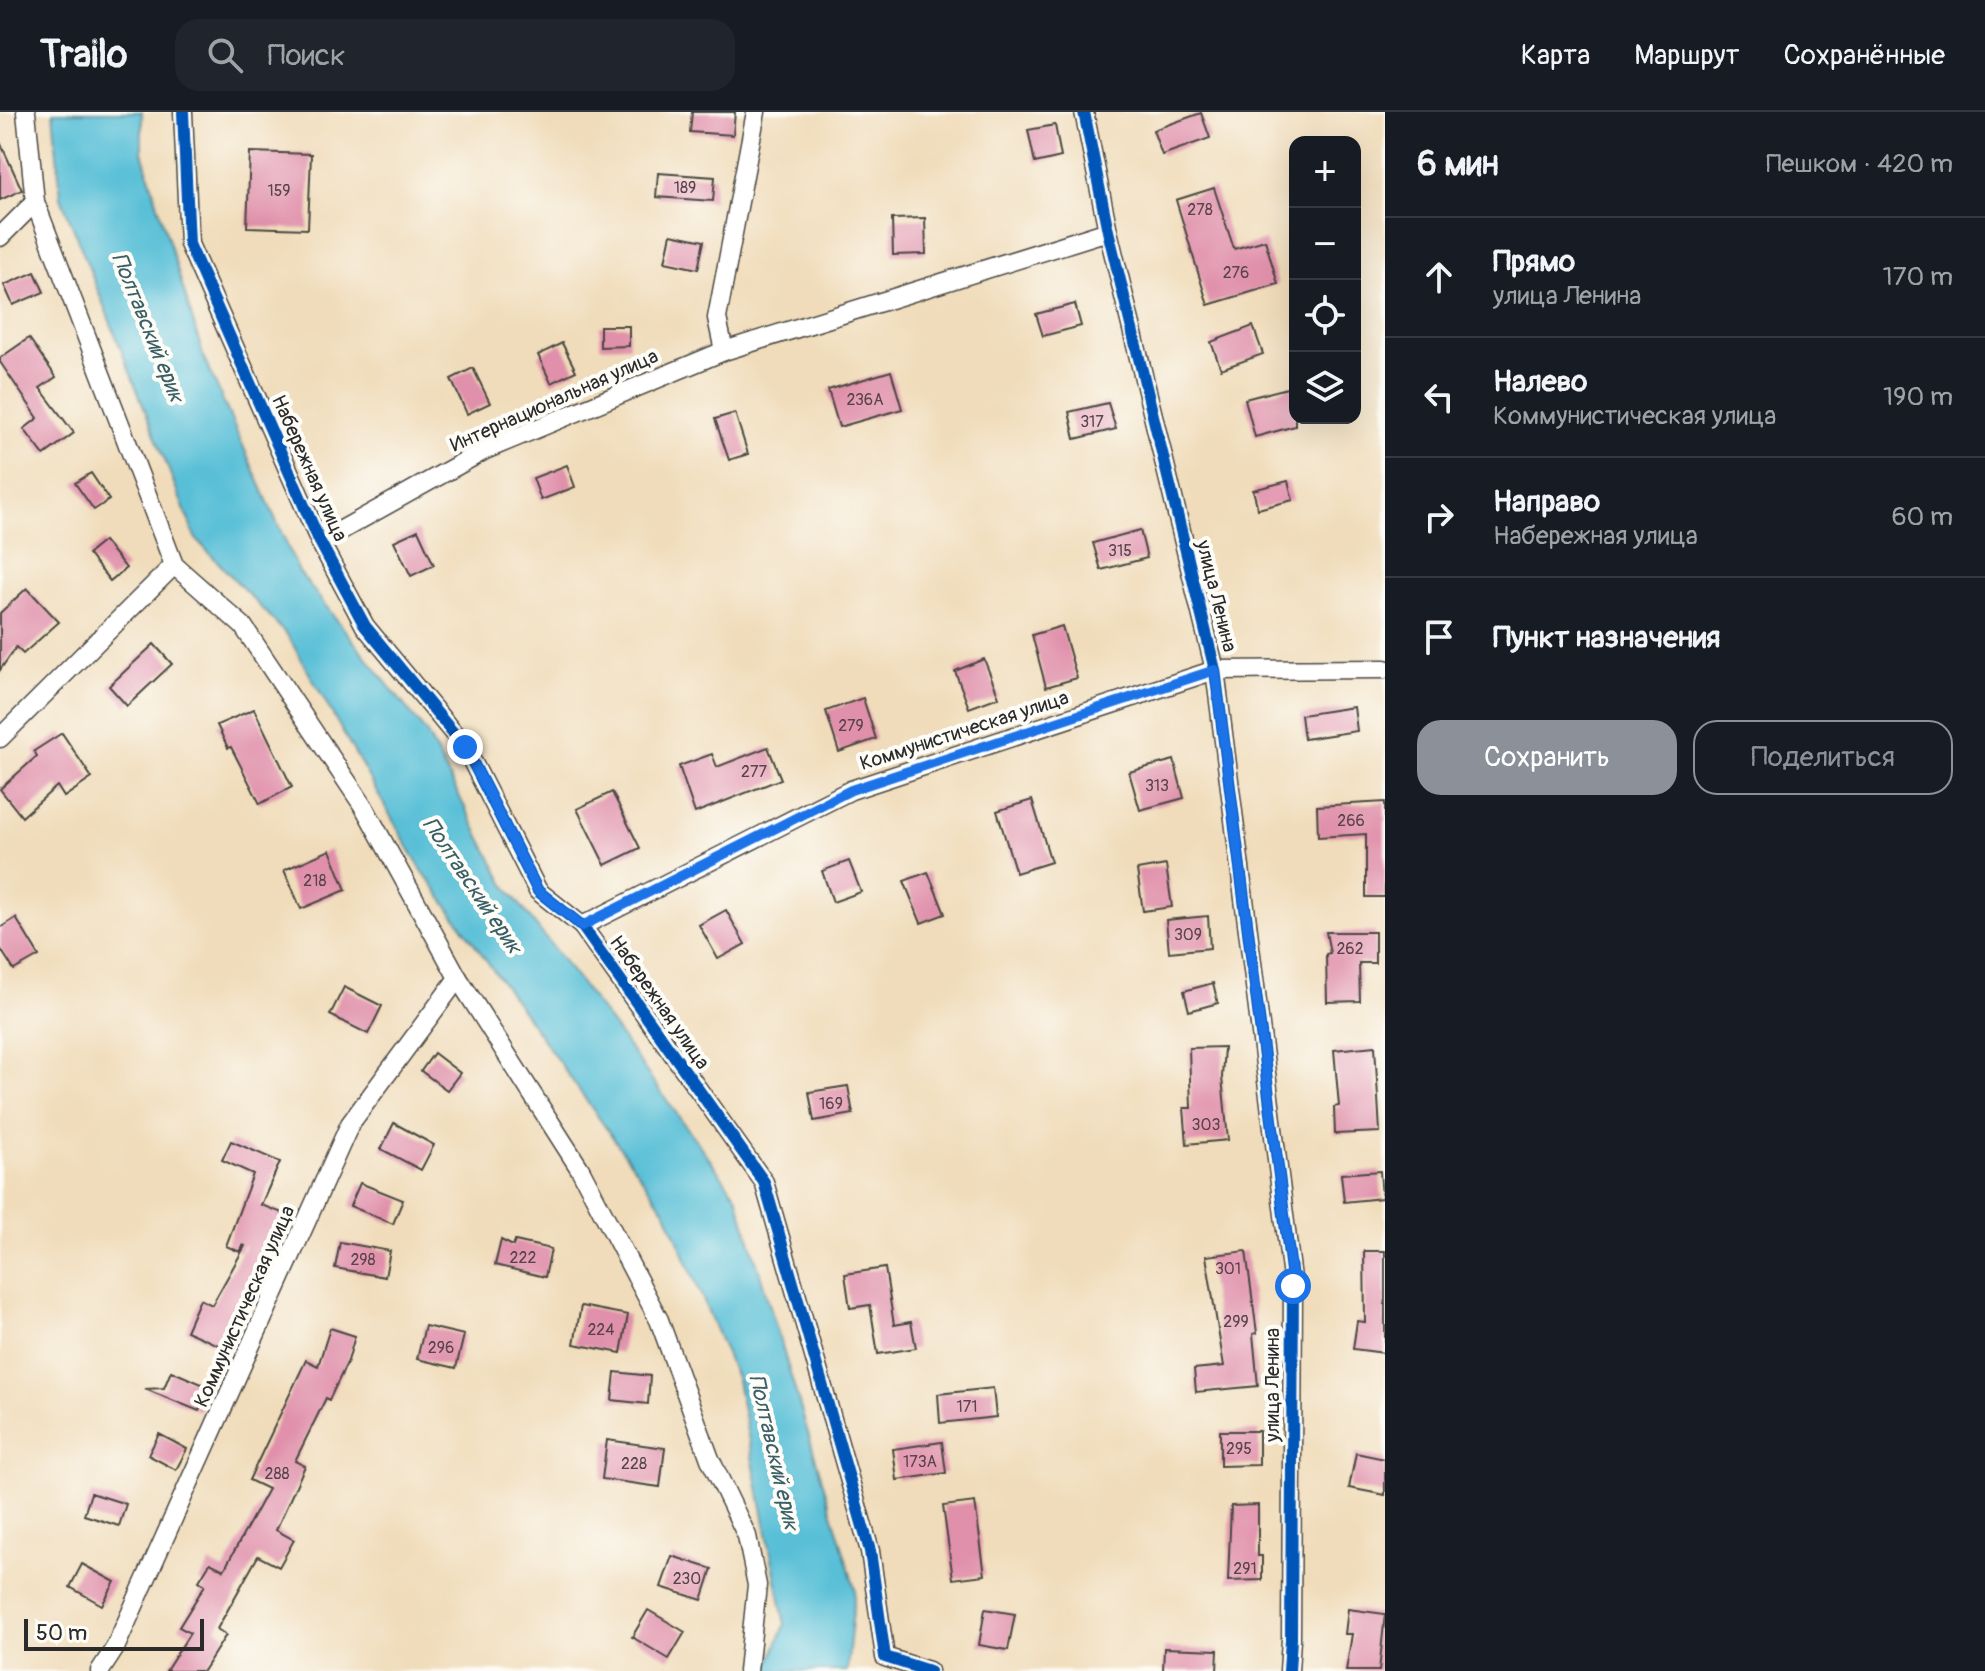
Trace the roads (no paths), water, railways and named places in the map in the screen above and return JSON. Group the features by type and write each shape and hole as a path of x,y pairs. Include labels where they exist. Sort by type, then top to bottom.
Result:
{"street":[{"path":"26,112 35,202 174,565 243,626 364,807 458,978 580,1169 659,1320 710,1459 747,1536 757,1585 748,1671"},
{"name":"Набережная улица","path":"183,112 189,244 320,542 365,626 465,747 538,891 582,926 764,1182 870,1551 885,1657 929,1671"},
{"path":"724,351 717,318 756,112"},
{"name":"улица Ленина","path":"1084,112 1108,231 1215,670 1293,1286 1289,1671"},
{"path":"0,237 35,202"},
{"name":"Интернациональная улица","path":"320,542 485,450 724,351 1108,231"},
{"path":"0,738 174,565"},
{"name":"Коммунистическая улица","path":"582,926 851,790 1215,670 1385,669"},
{"name":"Коммунистическая улица","path":"100,1671 115,1648 350,1124 458,978"}],"water":[{"name":"Полтавский ерик","path":"53,112 142,112 142,152 204,358 299,572 427,734 505,885 608,1019 737,1197 855,1589 847,1671 766,1671 785,1625 737,1380 666,1212 419,866 288,636 196,539 61,197"}]}
